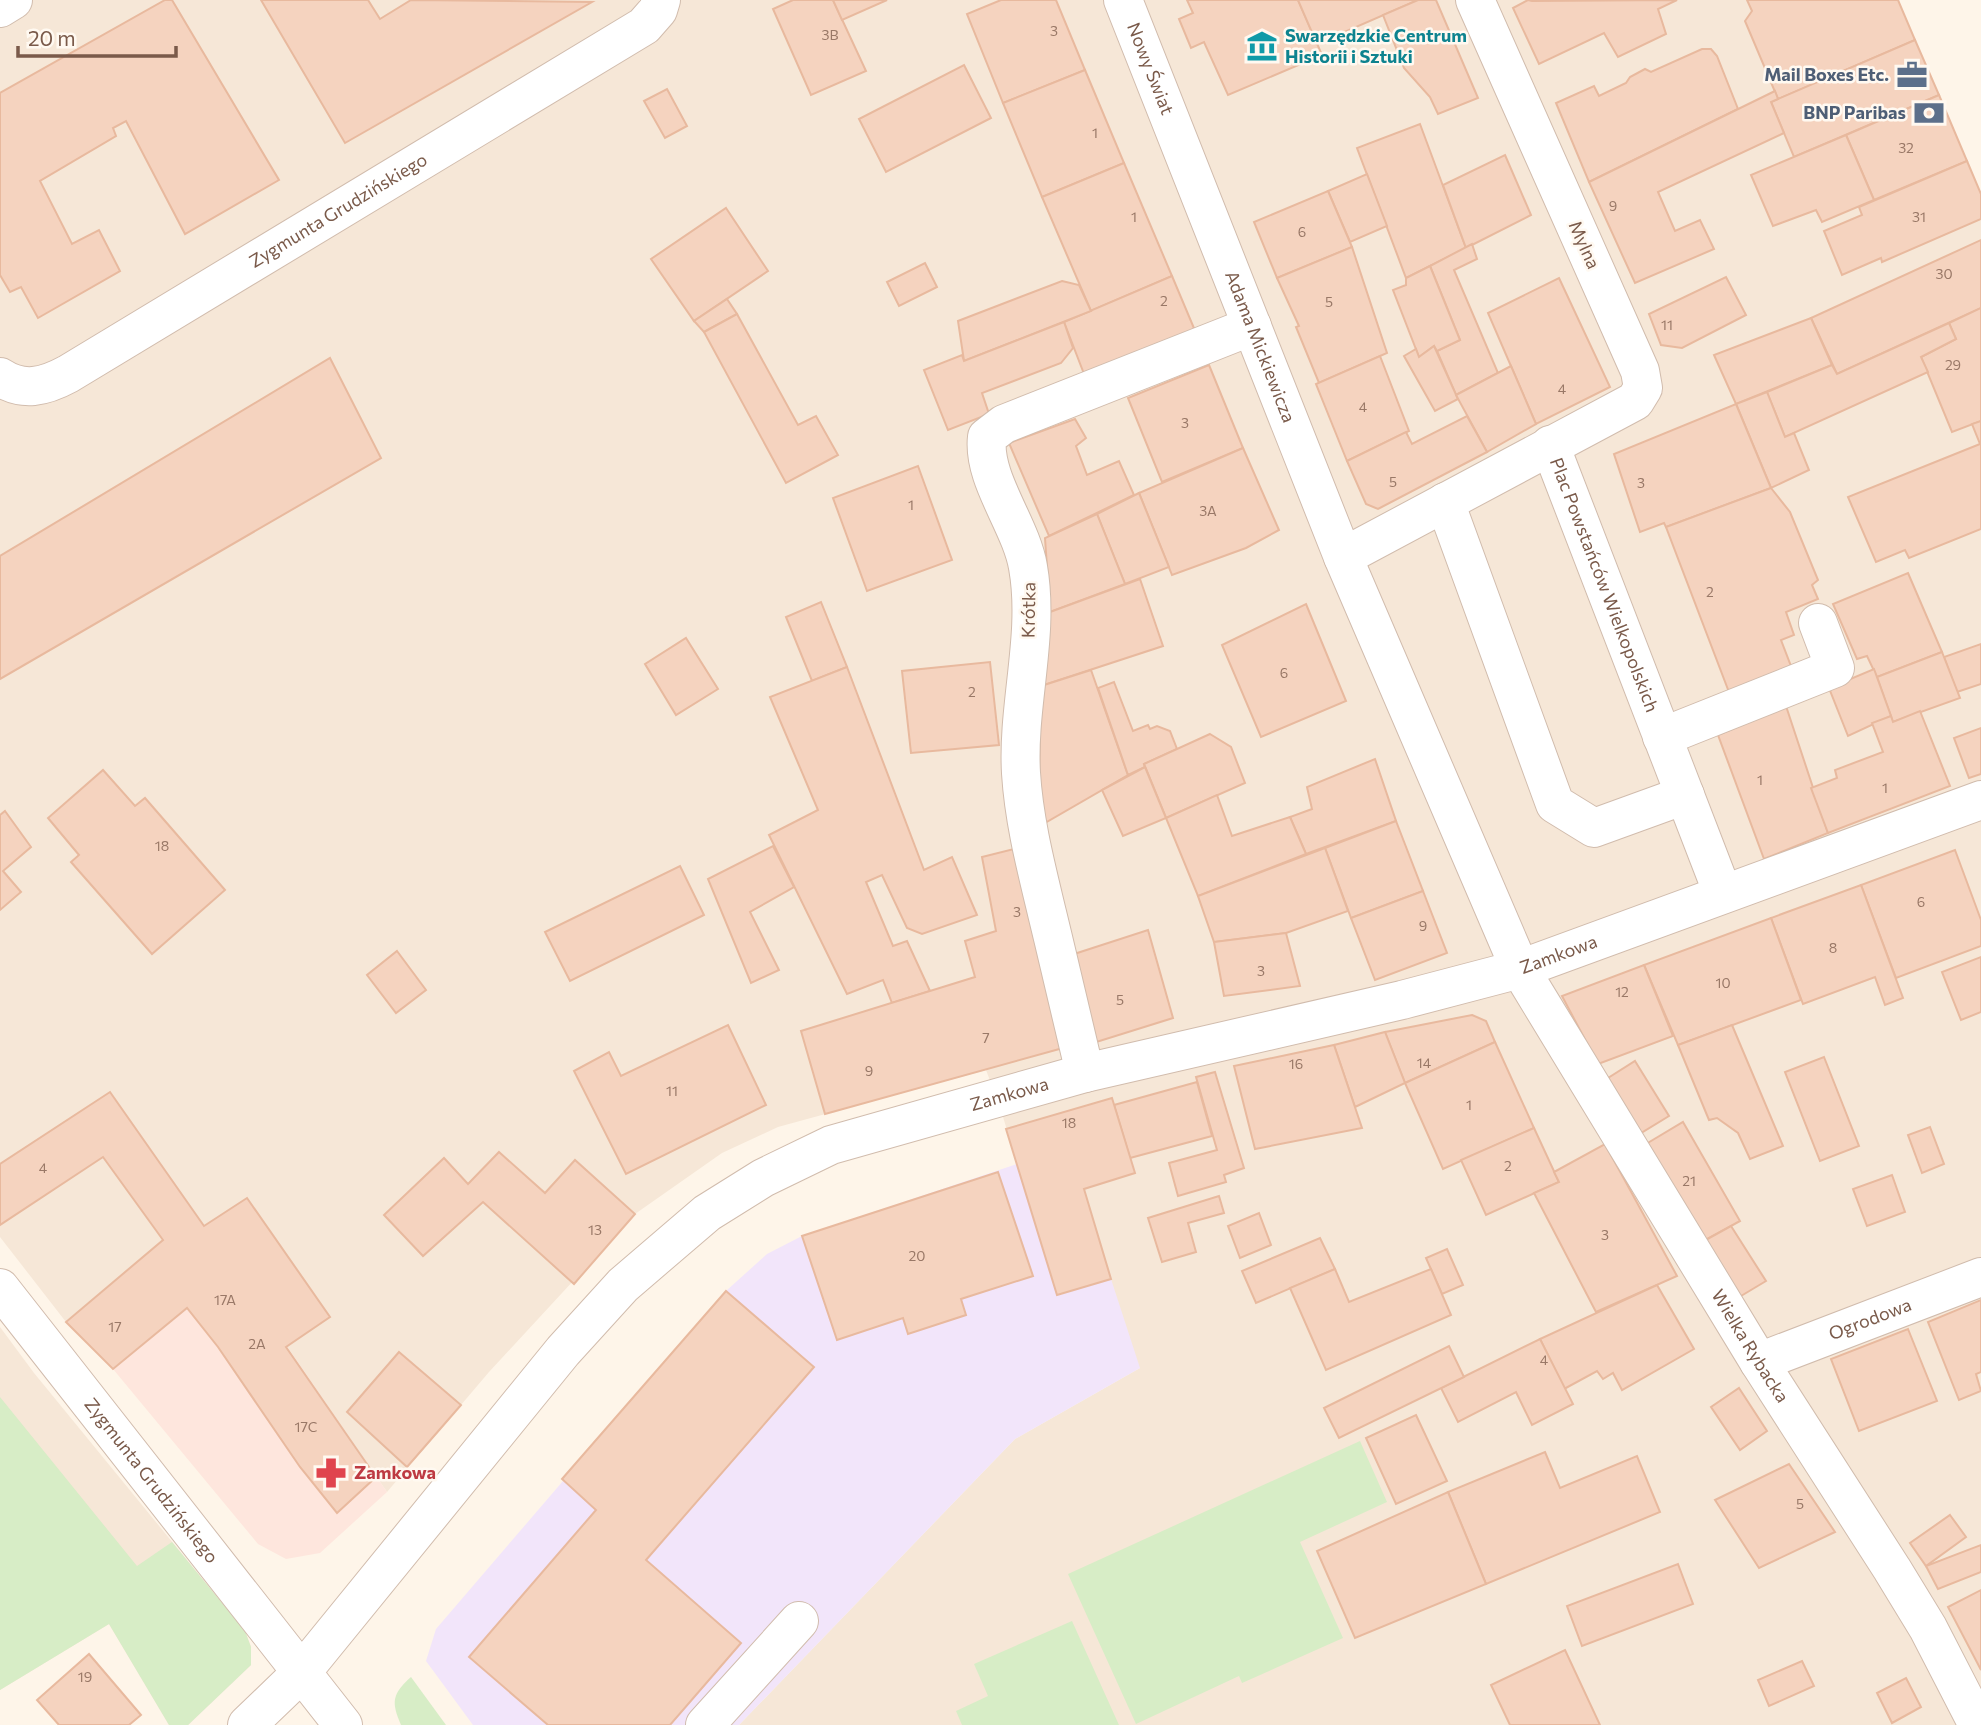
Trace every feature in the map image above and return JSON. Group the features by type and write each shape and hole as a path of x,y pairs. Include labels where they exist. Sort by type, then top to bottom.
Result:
{"street":[{"path":"0,8 13,0"},
{"name":"Zygmunta Grudzińskiego","path":"0,377 10,383 32,387 44,386 68,374 644,26 658,10 661,0"},
{"name":"Nowy Świat","path":"1123,0 1177,137"},
{"name":"Mylna","path":"1475,0 1644,383 1635,401 1550,445"},
{"name":"Adama Mickiewicza","path":"1177,137 1343,557"},
{"name":"Krótka","path":"1085,1073 1032,849 1022,788 1021,749 1031,607 1029,568 1025,551 987,459 987,437 1004,424 1252,326"},
{"name":"Plac Powstańców Wielkopolskich","path":"1343,557 1550,445 1723,894"},
{"path":"1445,502 1555,804 1594,828 1685,795"},
{"path":"1343,557 1520,968"},
{"path":"1662,737 1835,668 1818,623"},
{"name":"Zamkowa","path":"247,1725 301,1673 563,1351 623,1285 707,1213 763,1178 831,1145 1085,1073 1402,1000 1520,968 1981,800"},
{"name":"Wielka Rybacka","path":"1520,968 1759,1362 1928,1628 1978,1725"},
{"name":"Ogrodowa","path":"1759,1362 1981,1277"},
{"name":"Zygmunta Grudzińskiego","path":"0,1288 343,1725"},
{"path":"705,1725 799,1621"}],"shaded area":[{"path":"0,0 1898,0 1981,194 1981,1725 739,1725 1015,1439 1140,1368 1057,1295 1000,1107 986,1070 778,1127 722,1153 635,1214 489,1372 387,1492 204,1226 163,1240 66,1322 0,1237"},
{"path":"1017,1164 1057,1295 1111,1279 1140,1368 1015,1439 739,1725 473,1725 426,1661 436,1629 726,1291 767,1254 802,1236"},
{"path":"196,1214 387,1492 320,1553 286,1559 258,1544 113,1369 66,1322"},
{"path":"0,1327 34,1373 245,1631 251,1647 251,1665 188,1725 169,1725 109,1624 0,1690"}],"green space":[{"path":"0,1397 137,1566 172,1542 245,1631 251,1647 251,1665 188,1725 169,1725 109,1624 0,1690"},
{"path":"1360,1441 1387,1502 1300,1542 1343,1638 1242,1683 1239,1676 1136,1724 1068,1574"},
{"path":"1072,1621 1119,1725 962,1725 956,1711 988,1696 974,1664"},
{"path":"411,1677 446,1725 401,1725 395,1699 400,1688"}],"building":[{"path":"165,0 172,0 279,180 185,234 126,121 113,128 116,136 40,181 72,244 99,230 120,271 38,318 21,287 10,292 0,275 0,93"},
{"path":"261,0 368,0 380,19 411,0 592,2 345,143"},
{"path":"793,0 833,0 866,71 811,95 773,9"},
{"path":"833,0 887,0 842,20"},
{"path":"1001,0 1056,0 1085,70 1003,103 967,14"},
{"name":"Swarzędzkie Centrum Historii i Sztuki","path":"1187,0 1298,0 1322,55 1228,95 1204,42 1191,48 1179,19 1193,13"},
{"path":"1298,0 1418,0 1317,44"},
{"path":"1418,0 1436,0 1478,98 1438,114 1430,97 1404,68 1383,15"},
{"path":"1528,0 1677,0 1658,9 1666,34 1618,57 1604,33 1539,64 1513,8"},
{"path":"1747,0 1898,0 1915,40 1778,99 1745,21 1752,11"},
{"path":"1915,40 1939,95 1794,157 1771,102"},
{"path":"1702,49 1711,49 1717,56 1738,109 1589,182 1556,103 1594,86 1599,96 1626,83 1630,77 1645,69 1651,72"},
{"path":"964,65 991,118 886,172 859,119"},
{"path":"1085,70 1124,163 1042,197 1003,103"},
{"path":"667,89 687,126 665,138 644,101"},
{"path":"1775,91 1778,99 1771,102 1784,133 1658,192 1675,231 1700,220 1714,249 1635,283 1589,182"},
{"path":"1939,95 1967,161 1874,200 1846,135"},
{"path":"1420,124 1466,248 1406,278 1357,148"},
{"path":"1846,135 1874,200 1822,222 1816,210 1773,226 1751,175"},
{"path":"1505,155 1531,215 1466,248 1443,185"},
{"path":"1967,161 1981,194 1981,219 1882,262 1881,258 1842,275 1824,231 1862,215 1859,207"},
{"path":"1124,163 1172,276 1091,311 1042,197"},
{"path":"1367,174 1387,226 1350,242 1328,191"},
{"path":"1328,191 1352,247 1277,278 1254,222"},
{"path":"726,208 768,271 694,321 651,259"},
{"path":"1981,240 1981,308 1837,374 1811,318"},
{"path":"1472,244 1477,259 1454,270 1498,373 1456,395 1437,351 1460,340 1430,266"},
{"path":"1352,247 1387,353 1319,383 1296,327 1299,326 1277,278"},
{"path":"925,263 937,287 899,306 887,282"},
{"path":"1430,266 1460,340 1437,351 1434,346 1419,357 1393,290 1406,285 1406,278"},
{"path":"1172,276 1196,333 1086,379 1064,322"},
{"path":"1726,277 1746,315 1682,348 1661,345 1649,314"},
{"path":"1559,278 1610,387 1536,424 1488,313"},
{"path":"1062,281 1079,285 1091,311 964,361 958,321"},
{"path":"727,299 737,314 704,332 694,321"},
{"path":"1981,308 1981,421 1952,432 1921,357 1956,339 1949,323"},
{"path":"737,314 798,425 816,416 838,455 786,483 704,332"},
{"path":"1811,318 1832,365 1736,404 1714,355"},
{"path":"1064,322 1073,348 1061,363 982,393 989,414 948,430 924,370 962,355 964,361"},
{"path":"1949,323 1956,339 1921,357 1928,372 1785,437 1767,392 1832,365 1837,374"},
{"path":"1434,346 1458,399 1435,411 1404,356 1416,349 1419,357"},
{"path":"1380,356 1409,431 1347,461 1316,384"},
{"path":"330,358 381,458 0,679 0,556"},
{"path":"1209,365 1243,448 1162,482 1128,398"},
{"path":"1511,366 1536,424 1487,452 1456,395"},
{"path":"1767,392 1785,437 1794,433 1809,470 1771,488 1736,404"},
{"path":"1736,404 1771,488 1666,527 1664,523 1640,532 1614,454"},
{"path":"1467,416 1487,452 1378,509 1366,504 1347,461 1406,432 1412,444"},
{"path":"1075,419 1086,438 1076,446 1087,475 1119,461 1134,495 1049,536 1009,443"},
{"path":"1981,421 1981,529 1909,558 1905,550 1876,562 1848,497 1980,444 1972,424"},
{"path":"1243,448 1279,530 1246,548 1172,575 1139,493"},
{"path":"918,466 952,560 867,591 833,498"},
{"path":"1771,488 1790,512 1818,580 1812,585 1818,599 1786,612 1794,635 1781,640 1794,674 1732,700 1666,527"},
{"path":"1139,493 1169,567 1125,584 1097,514"},
{"path":"1097,514 1125,584 1050,612 1045,538"},
{"path":"1908,573 1942,652 1877,677 1867,656 1857,659 1833,604"},
{"path":"1140,579 1163,646 1041,686 1050,612"},
{"path":"821,602 847,667 812,681 786,617"},
{"path":"1306,604 1346,701 1261,737 1222,645"},
{"path":"686,638 718,689 676,715 645,664"},
{"path":"1981,644 1981,684 1957,692 1944,657"},
{"path":"1942,652 1960,698 1893,722 1877,677"},
{"path":"990,662 999,745 911,753 902,671"},
{"path":"847,667 924,870 952,857 977,915 922,934 907,928 882,875 866,882 893,946 907,941 930,991 892,1003 883,980 847,994 769,835 818,810 770,697"},
{"path":"1874,669 1891,716 1848,736 1829,688"},
{"path":"1091,670 1128,775 1038,827 1041,686"},
{"path":"1114,682 1133,731 1148,725 1150,729 1157,726 1170,731 1177,749 1144,764 1145,767 1128,775 1098,688"},
{"path":"1786,706 1828,833 1764,859 1718,735"},
{"path":"1920,711 1950,786 1828,833 1811,788 1837,778 1835,770 1883,752 1872,723 1891,716 1893,722"},
{"path":"1981,728 1981,774 1969,778 1954,738"},
{"path":"1210,734 1231,747 1245,783 1166,818 1144,764"},
{"path":"1375,759 1396,821 1306,854 1290,817 1312,809 1307,787"},
{"path":"1145,767 1166,818 1123,836 1102,790"},
{"path":"103,770 135,806 145,798 225,890 152,954 71,862 79,855 48,818"},
{"path":"1217,795 1232,836 1290,817 1306,854 1198,896 1166,818"},
{"path":"5,811 31,847 3,871 21,892 0,910 0,815"},
{"path":"1396,821 1423,891 1351,918 1325,848"},
{"path":"773,846 794,887 750,912 779,970 751,983 708,879"},
{"path":"1018,848 1063,1048 825,1114 801,1031 975,977 965,941 996,931 982,857"},
{"path":"1325,848 1348,911 1286,933 1214,942 1198,896"},
{"path":"1955,850 1981,920 1981,946 1896,978 1861,885"},
{"path":"680,866 704,915 570,981 545,932"},
{"path":"1861,885 1903,998 1885,1005 1875,977 1803,1004 1771,918"},
{"path":"1423,891 1447,953 1375,980 1351,918"},
{"path":"1771,918 1801,1000 1678,1045 1644,965"},
{"path":"1148,930 1173,1018 1090,1044 1068,956"},
{"path":"1286,933 1300,986 1224,996 1214,942"},
{"path":"397,951 426,990 396,1013 367,975"},
{"path":"1981,957 1981,1012 1961,1020 1942,972"},
{"path":"1644,965 1673,1036 1598,1064 1562,996"},
{"path":"1472,1015 1486,1021 1495,1042 1405,1083 1385,1032"},
{"path":"728,1025 766,1105 626,1174 574,1071 609,1052 621,1076"},
{"path":"1732,1025 1783,1146 1750,1159 1738,1133 1717,1118 1709,1120 1678,1045"},
{"path":"1385,1032 1405,1083 1355,1107 1334,1045"},
{"path":"1495,1042 1534,1128 1443,1169 1405,1083"},
{"path":"1334,1045 1362,1128 1255,1149 1234,1066"},
{"path":"1824,1057 1859,1146 1820,1161 1785,1072"},
{"path":"1635,1061 1669,1116 1641,1133 1608,1078"},
{"path":"1215,1072 1244,1168 1224,1175 1226,1182 1178,1196 1169,1163 1217,1150 1196,1077"},
{"path":"1197,1082 1212,1136 1130,1158 1114,1105"},
{"path":"110,1092 204,1226 247,1198 330,1317 286,1347 376,1477 337,1513 300,1467 218,1347 187,1308 113,1369 66,1322 163,1240 103,1157 0,1225 0,1164"},
{"path":"1112,1098 1135,1173 1084,1189 1111,1279 1057,1295 1006,1129"},
{"path":"1683,1122 1740,1221 1702,1242 1646,1144"},
{"path":"1930,1127 1944,1164 1922,1173 1908,1135"},
{"path":"1534,1128 1559,1182 1486,1215 1461,1160"},
{"path":"1605,1144 1677,1276 1596,1312 1534,1193 1559,1182 1554,1172"},
{"path":"499,1152 545,1193 575,1160 635,1214 574,1284 483,1202 423,1256 384,1215 444,1158 468,1184"},
{"path":"998,1172 1033,1276 961,1299 966,1315 908,1334 903,1318 837,1340 802,1236"},
{"path":"1892,1175 1905,1212 1867,1226 1853,1189"},
{"path":"1219,1196 1224,1213 1188,1223 1196,1252 1162,1262 1148,1218"},
{"path":"1259,1213 1271,1245 1240,1258 1228,1226"},
{"path":"1731,1226 1766,1281 1736,1299 1702,1242"},
{"path":"1320,1238 1335,1269 1256,1303 1242,1271"},
{"path":"1447,1249 1463,1285 1442,1294 1426,1258"},
{"path":"1335,1269 1349,1302 1431,1269 1451,1315 1326,1370 1290,1288"},
{"path":"1657,1285 1694,1349 1622,1390 1613,1373 1603,1379 1597,1371 1564,1389 1540,1339"},
{"path":"726,1291 814,1367 646,1560 741,1643 670,1725 548,1725 469,1657 596,1510 562,1479"},
{"path":"1981,1300 1981,1372 1976,1374 1981,1391 1959,1400 1928,1322"},
{"path":"1908,1329 1937,1401 1859,1431 1831,1359"},
{"path":"1540,1339 1573,1404 1532,1425 1516,1392 1458,1422 1441,1388"},
{"path":"1449,1346 1464,1377 1339,1438 1324,1408"},
{"path":"399,1352 461,1405 407,1467 347,1412"},
{"path":"1739,1388 1767,1431 1740,1450 1711,1407"},
{"path":"1416,1415 1447,1481 1396,1504 1366,1438"},
{"path":"1545,1452 1560,1488 1637,1456 1660,1512 1486,1584 1448,1492"},
{"path":"1789,1464 1835,1532 1759,1568 1715,1500"},
{"path":"1448,1492 1486,1584 1355,1638 1317,1551"},
{"path":"1950,1515 1966,1537 1926,1566 1910,1543"},
{"path":"1981,1545 1981,1572 1938,1589 1926,1566"},
{"path":"1678,1564 1693,1604 1582,1646 1567,1606"},
{"path":"1981,1590 1981,1670 1948,1607"},
{"path":"1565,1650 1600,1725 1510,1725 1491,1685"},
{"path":"89,1654 141,1715 129,1725 59,1725 37,1700"},
{"path":"1802,1661 1814,1686 1769,1706 1758,1680"},
{"path":"1906,1678 1921,1707 1892,1723 1877,1693"}],"place":[{"name":"Swarzędzkie Centrum Historii i Sztuki","path":"1262,46"},
{"name":"Mail Boxes Etc.","path":"1912,75"},
{"name":"BNP Paribas","path":"1929,113"},
{"name":"Zamkowa","path":"331,1473"}]}
